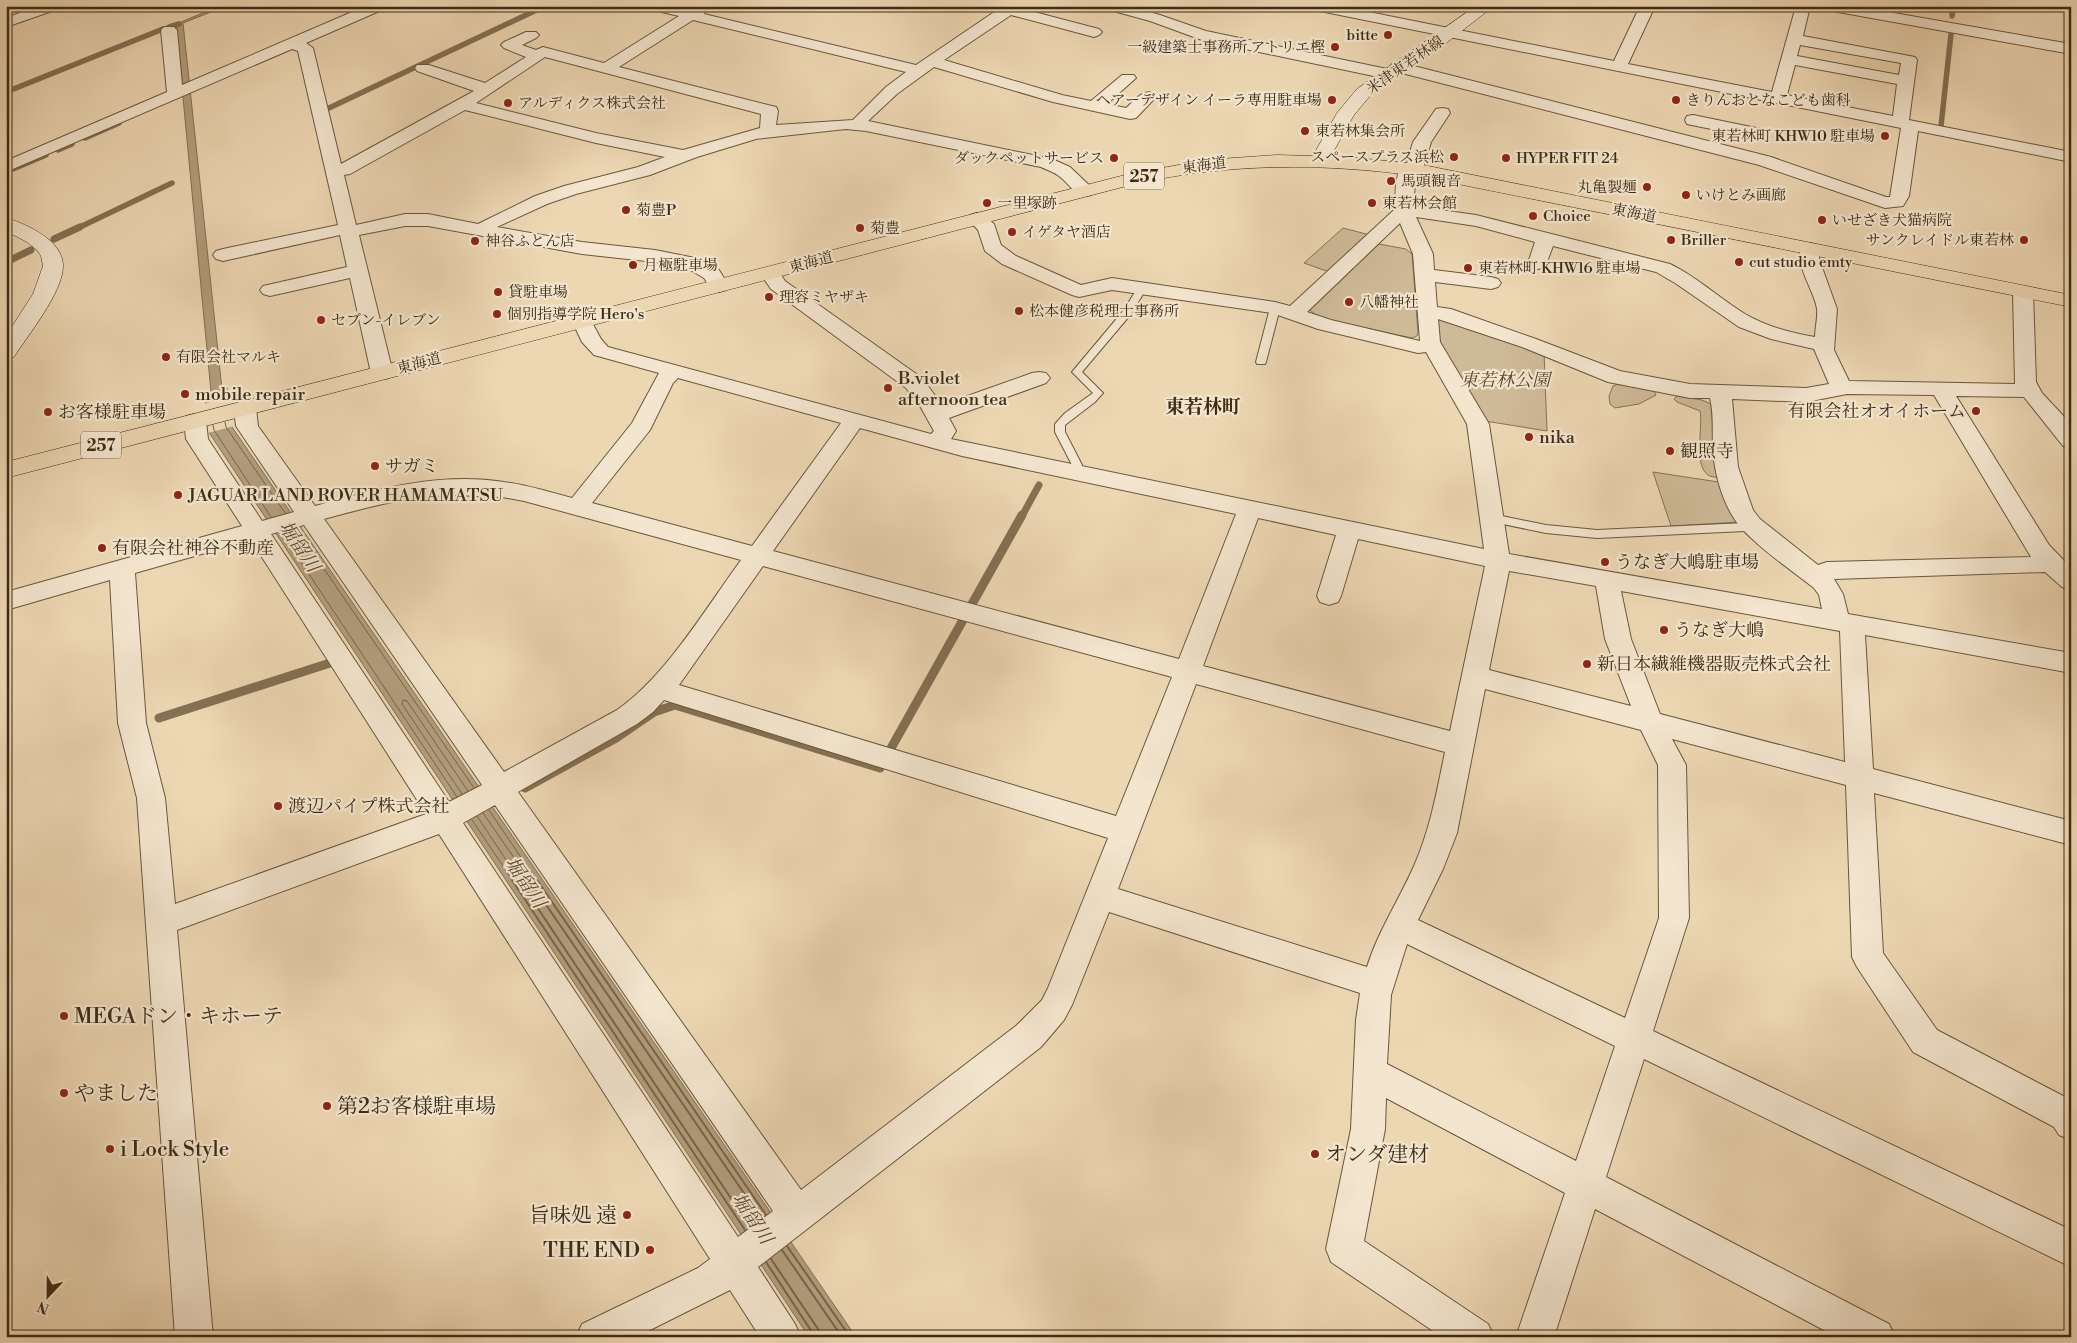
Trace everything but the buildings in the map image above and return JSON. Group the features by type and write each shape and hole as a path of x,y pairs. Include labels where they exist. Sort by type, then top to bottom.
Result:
{"highway":[{"name":"東海道","path":"6,470 1153,174 1207,164 1263,159 1324,159 1412,169 2071,301"}],"main road":[{"name":"米津東若林線","path":"1324,159 1323,154 1346,114 1363,93 1450,34 1486,6"},
{"path":"6,224 41,243 47,249 52,263 51,278 47,287 8,346"}],"street":[{"path":"6,24 53,6"},
{"path":"6,167 379,6"},
{"path":"654,6 1130,114 1149,96"},
{"path":"607,68 705,6"},
{"path":"1112,6 1155,18 1202,35 1377,70 1393,71 1748,157 1885,203 1897,202 1900,196 1906,81 1909,60 1794,39"},
{"path":"1155,18 1167,6"},
{"path":"1619,68 1648,6"},
{"path":"1748,157 1755,133 1789,59 1803,6"},
{"path":"1826,6 2071,49"},
{"path":"1319,7 2071,157"},
{"path":"858,125 888,93 925,66 992,23 1011,8 1094,32"},
{"path":"169,30 176,94"},
{"path":"531,35 509,46 536,55"},
{"path":"292,44 305,48 382,373"},
{"path":"334,172 344,170 463,105 543,52 770,111 769,131"},
{"path":"1789,59 1906,81"},
{"path":"423,68 485,89"},
{"path":"1094,106 1128,78"},
{"path":"463,105 596,138 678,154 681,157"},
{"path":"1442,113 1422,142 1412,169 1406,179 1404,210 1423,254 1432,345 1478,424 1497,560 1442,833 1428,869 1388,950 1378,984 1372,1020 1368,1129 1344,1248 1474,1337"},
{"path":"1693,120 1755,133"},
{"path":"484,228 541,200 570,190 644,171 681,157 769,131 858,125 1046,163 1064,171 1085,191"},
{"path":"1284,311 1404,210 1476,221 1663,268 1682,278 1745,322 1776,334 1824,345"},
{"path":"223,255 349,230 421,219 484,228 582,248 655,256 692,263 712,274 719,286"},
{"path":"977,219 987,228 992,246 1009,260 1026,270 1079,291 1112,284 1284,311 1325,325 1418,347 1432,345"},
{"path":"1538,263 1546,238"},
{"path":"1810,249 1809,259 1827,309 1824,345 1826,357 1838,382 1844,387"},
{"path":"270,290 358,270"},
{"path":"770,272 778,285 903,374 922,393 945,431 936,443"},
{"path":"1425,275 1491,283"},
{"path":"2023,292 2025,303 2024,377 2031,391 2069,434"},
{"path":"1428,312 1444,313 1529,343 1615,377 1690,391 1806,395 1844,387 2031,391"},
{"path":"582,321 592,342 601,351 936,443 1497,560 2071,663"},
{"path":"577,507 642,425 664,380 673,371"},
{"path":"936,415 1039,378"},
{"path":"1940,388 2002,492 2050,563 2071,581"},
{"path":"1719,392 1725,405 1725,463 1741,509 1752,525 1817,576 1831,594 1844,623 1860,778 1868,957 1925,1042 2066,1115 2071,1123"},
{"path":"238,410 306,516 792,1218"},
{"path":"200,420 198,439 261,529 739,1259 782,1337"},
{"path":"162,922 450,817 608,729 644,705 660,689 854,420"},
{"path":"6,601 378,496 429,488 502,489 758,555 1461,746"},
{"path":"595,1337 711,1281 1042,1024 1053,1010 1061,995 1250,509"},
{"path":"1329,596 1349,530"},
{"path":"1817,576 1828,571 2050,563"},
{"path":"122,568 132,723 151,798 194,1337"},
{"path":"1535,1337 1674,918 1672,765 1650,722 1618,639 1608,590 1608,580"},
{"path":"1475,676 2071,833"},
{"path":"660,689 1125,831"},
{"path":"1099,896 1378,984"},
{"path":"1400,926 2071,1248"},
{"path":"1371,1077 1384,1079 1876,1337"}],"lane":[{"path":"1074,473 1077,465 1060,432 1060,424 1075,409 1094,399 1098,393 1077,372 1089,355 1119,325 1142,289"},
{"path":"1261,362 1284,311"},
{"path":"1492,518 1546,529 1597,534 1745,527 1752,525"}],"green space":[{"path":"1343,228 1370,235 1329,272 1304,263"},
{"path":"1379,244 1406,249 1412,254 1418,333 1417,336 1412,338 1329,320 1317,316 1310,310"},
{"name":"東若林公園","path":"1436,317 1544,352 1547,431 1485,421 1439,342"},
{"path":"1618,384 1654,391 1656,395 1639,404 1615,408 1610,404 1609,396 1613,386"},
{"path":"1677,396 1702,400 1716,406 1719,477 1710,476 1704,471 1701,462 1700,411 1677,402 1674,399"},
{"path":"1653,472 1725,483 1741,522 1671,526"}],"water":[{"name":"堀留川","path":"220,6 226,6 183,23 222,389 227,388 230,424 856,1337 809,1337 208,431 205,394 211,392 176,24"}],"pier":[{"path":"229,397 234,426 208,433 204,404"}],"waterway":[{"path":"329,108 545,6"},
{"path":"1952,16 1953,6"},
{"path":"169,27 179,24"},
{"path":"6,92 163,29"},
{"path":"1941,126 1951,34"},
{"path":"85,138 119,123"},
{"path":"58,150 72,144"},
{"path":"6,172 46,155"},
{"path":"78,228 172,183"},
{"path":"54,239 80,227"},
{"path":"6,262 31,250"},
{"path":"1022,516 1039,485"},
{"path":"972,604 1022,515"},
{"path":"890,750 963,620"},
{"path":"159,718 330,663"},
{"path":"525,788 616,738 654,712 675,705 880,768 881,766"}],"place":[{"name":"bitte","path":"1388,35"},
{"name":"一級建築士事務所 アトリエ樫","path":"1335,47"},
{"name":"ヘアーデザイン イーラ専用駐車場","path":"1332,100"},
{"name":"きりんおとなこども歯科","path":"1676,100"},
{"name":"アルディクス株式会社","path":"508,103"},
{"name":"東若林集会所","path":"1305,131"},
{"name":"東若林町 KHW10 駐車場","path":"1885,136"},
{"name":"スペースプラス浜松","path":"1454,157"},
{"name":"ダックペットサービス","path":"1114,158"},
{"name":"HYPER FIT 24","path":"1506,158"},
{"name":"馬頭観音","path":"1391,181"},
{"name":"丸亀製麺","path":"1647,187"},
{"name":"いけとみ画廊","path":"1686,195"},
{"name":"一里塚跡","path":"987,203"},
{"name":"東若林会館","path":"1372,203"},
{"name":"菊豊P","path":"626,210"},
{"name":"Choice","path":"1533,216"},
{"name":"いせざき犬猫病院","path":"1822,220"},
{"name":"菊豊","path":"860,228"},
{"name":"イゲタヤ酒店","path":"1012,232"},
{"name":"Briller","path":"1671,240"},
{"name":"サンクレイドル東若林","path":"2024,240"},
{"name":"神谷ふとん店","path":"475,241"},
{"name":"cut studio emty","path":"1739,262"},
{"name":"月極駐車場","path":"633,265"},
{"name":"東若林町 KHW16 駐車場","path":"1468,268"},
{"name":"貸駐車場","path":"498,292"},
{"name":"理容ミヤザキ","path":"769,297"},
{"name":"八幡神社","path":"1349,302"},
{"name":"松本健彦税理士事務所","path":"1019,311"},
{"name":"個別指導学院 Hero's","path":"497,314"},
{"name":"セブン-イレブン","path":"321,320"},
{"name":"有限会社マルキ","path":"166,357"},
{"name":"B.violet afternoon tea","path":"888,388"},
{"name":"mobile repair","path":"185,394"},
{"name":"有限会社オオイホーム","path":"1976,411"},
{"name":"お客様駐車場","path":"48,412"},
{"name":"nika","path":"1529,437"},
{"name":"観照寺","path":"1670,451"},
{"name":"サガミ","path":"375,466"},
{"name":"JAGUAR LAND ROVER HAMAMATSU","path":"178,495"},
{"name":"有限会社神谷不動産","path":"102,548"},
{"name":"うなぎ大嶋駐車場","path":"1605,562"},
{"name":"うなぎ大嶋","path":"1664,630"},
{"name":"新日本繊維機器販売株式会社","path":"1587,664"},
{"name":"渡辺パイプ株式会社","path":"278,806"},
{"name":"MEGAドン・キホーテ","path":"64,1016"},
{"name":"やました","path":"64,1093"},
{"name":"第2お客様駐車場","path":"327,1106"},
{"name":"i Lock Style","path":"110,1149"},
{"name":"オンダ建材","path":"1315,1154"},
{"name":"旨味処 遠","path":"627,1215"},
{"name":"THE END","path":"650,1250"}],"district":[{"name":"東若林町","path":"1203,406"}]}
